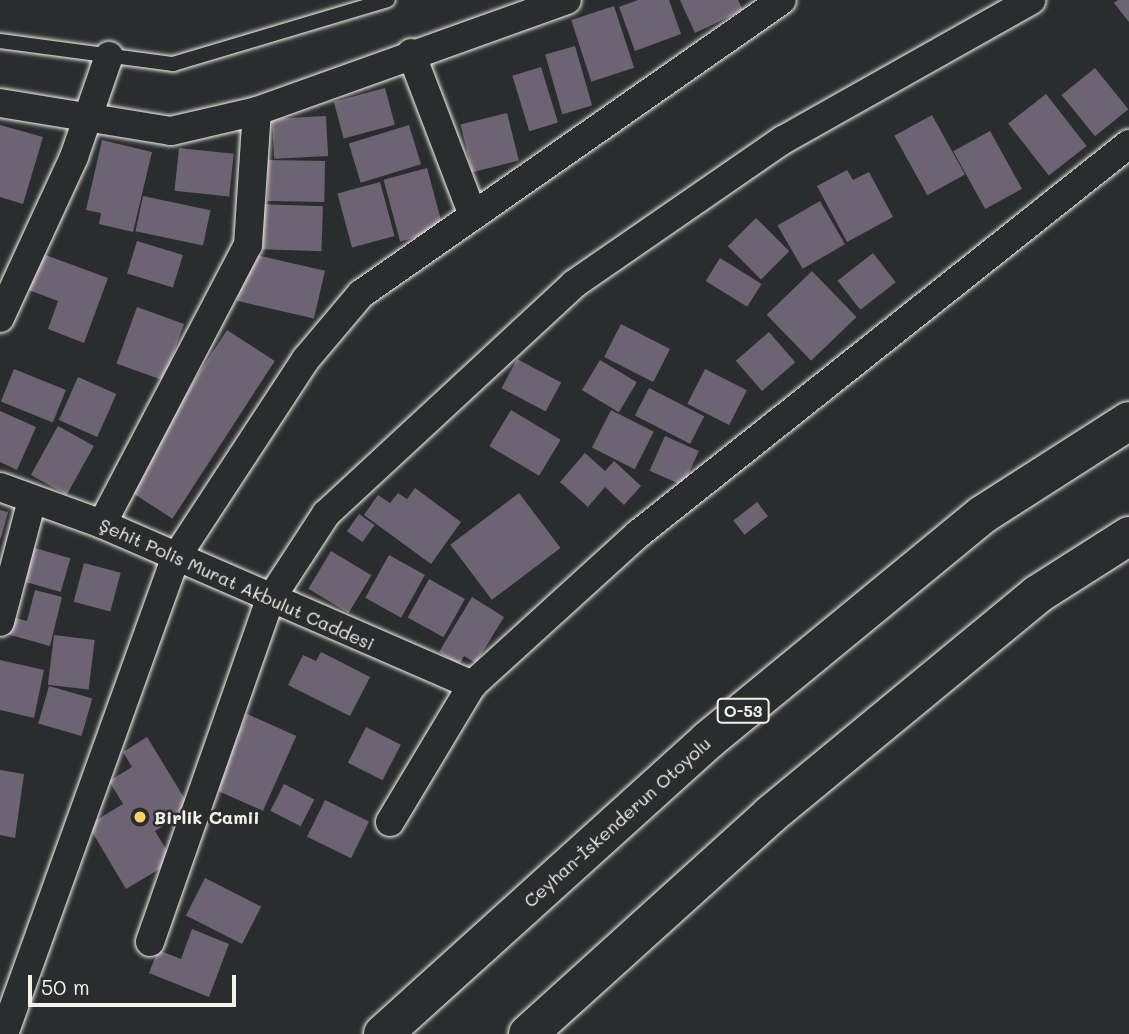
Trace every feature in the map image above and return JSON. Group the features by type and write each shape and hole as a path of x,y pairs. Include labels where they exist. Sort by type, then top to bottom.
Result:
{"highway":[{"name":"Ceyhan-İskenderun Otoyolu","path":"383,1034 707,741 982,515 1129,421"},
{"path":"528,1034 770,814 1038,594 1129,536"}],"street":[{"path":"0,103 171,131 257,111 411,53 567,0"},
{"path":"4,1034 175,559 227,471 361,294 782,0"},
{"path":"150,942 270,600 327,514 575,284 783,140 1031,0"},
{"path":"411,53 473,215"},
{"path":"2,306 89,117 109,55"},
{"path":"102,524 248,245 257,111"},
{"path":"390,822 472,685 638,534 1129,144"},
{"name":"Şehit Polis Murat Akbulut Caddesi","path":"0,487 102,524 175,559 472,685"},
{"path":"0,622 32,500"}],"lane":[{"path":"0,41 173,64 388,0"}],"building":[{"path":"638,0 669,0 681,34 635,51 619,7"},
{"path":"680,0 738,0 743,10 695,33"},
{"path":"1118,0 1129,0 1129,22 1114,3"},
{"path":"614,6 634,68 591,82 571,20"},
{"path":"575,46 592,106 562,114 545,55"},
{"path":"541,67 558,122 529,131 512,76"},
{"path":"1095,68 1128,109 1095,136 1062,95"},
{"path":"385,88 395,125 344,138 334,102"},
{"path":"1046,94 1087,146 1049,176 1008,124"},
{"path":"507,113 519,161 472,172 460,125"},
{"path":"932,115 965,174 927,195 894,136"},
{"path":"326,116 328,156 274,159 272,119"},
{"path":"0,125 43,137 23,204 0,197"},
{"path":"409,125 421,164 361,183 349,143"},
{"path":"990,131 1022,189 985,209 953,151"},
{"path":"102,140 152,152 133,232 99,224 101,213 86,210"},
{"path":"179,148 234,154 229,197 175,191"},
{"path":"268,160 325,161 324,202 267,201"},
{"path":"427,168 444,230 400,241 384,180"},
{"path":"847,170 853,180 869,172 893,217 847,242 817,186"},
{"path":"380,182 394,236 352,247 337,193"},
{"path":"143,196 210,210 203,246 136,231"},
{"path":"820,201 845,244 803,269 778,226"},
{"path":"257,204 323,206 321,251 255,249"},
{"path":"756,218 789,251 761,280 728,246"},
{"path":"137,241 183,255 173,288 127,274"},
{"path":"40,253 108,278 84,343 48,329 58,301 26,289"},
{"path":"248,253 325,271 314,319 237,301"},
{"path":"873,253 896,282 860,310 838,281"},
{"path":"720,258 762,284 747,307 706,281"},
{"path":"812,271 856,317 811,361 767,315"},
{"path":"137,307 184,324 163,380 116,363"},
{"path":"621,324 670,349 653,382 604,357"},
{"path":"227,330 275,361 172,519 125,488"},
{"path":"769,332 795,362 762,391 736,361"},
{"path":"517,359 561,382 546,412 502,388"},
{"path":"600,360 637,382 619,412 582,390"},
{"path":"14,369 66,390 53,422 1,401"},
{"path":"705,369 747,390 729,425 687,404"},
{"path":"78,377 116,394 97,437 59,420"},
{"path":"649,388 704,416 690,444 635,416"},
{"path":"511,410 561,440 539,476 489,446"},
{"path":"611,410 654,432 635,469 592,447"},
{"path":"0,411 36,427 17,470 0,462"},
{"path":"58,426 94,446 67,495 31,475"},
{"path":"665,436 699,451 683,486 650,471"},
{"path":"585,453 605,471 614,461 641,486 624,505 605,487 588,507 560,482"},
{"path":"415,488 461,522 431,564 364,515 378,495 390,503 398,493 407,499"},
{"path":"519,493 561,548 492,600 450,545"},
{"path":"757,502 768,516 744,535 733,520"},
{"path":"0,510 8,512 1,538 0,538"},
{"path":"359,514 375,525 363,542 347,531"},
{"path":"31,547 70,558 61,592 21,581"},
{"path":"331,551 371,575 349,613 308,589"},
{"path":"389,555 425,575 401,618 365,598"},
{"path":"84,563 121,573 110,611 74,602"},
{"path":"429,579 465,599 444,637 408,617"},
{"path":"35,590 62,597 50,646 7,634 12,617 27,621"},
{"path":"472,597 504,617 476,663 464,656 459,665 439,652"},
{"path":"54,635 95,640 89,690 48,685"},
{"path":"321,652 370,677 350,716 288,685 303,655 316,661"},
{"path":"0,660 44,670 34,718 0,710"},
{"path":"49,686 92,698 82,736 38,723"},
{"path":"247,714 296,736 263,811 214,789"},
{"path":"366,727 401,745 383,780 348,763"},
{"name":"Birlik Camii","path":"147,737 191,809 155,831 173,861 126,889 88,825 123,804 109,781 132,767 123,752"},
{"path":"0,770 24,774 15,838 0,835"},
{"path":"284,784 314,799 301,826 270,811"},
{"path":"325,800 369,821 351,858 307,837"},
{"path":"205,878 261,907 242,944 186,915"},
{"path":"192,929 229,944 209,997 149,973 158,950 181,959"}],"place":[{"name":"Birlik Camii","path":"140,817"}]}
